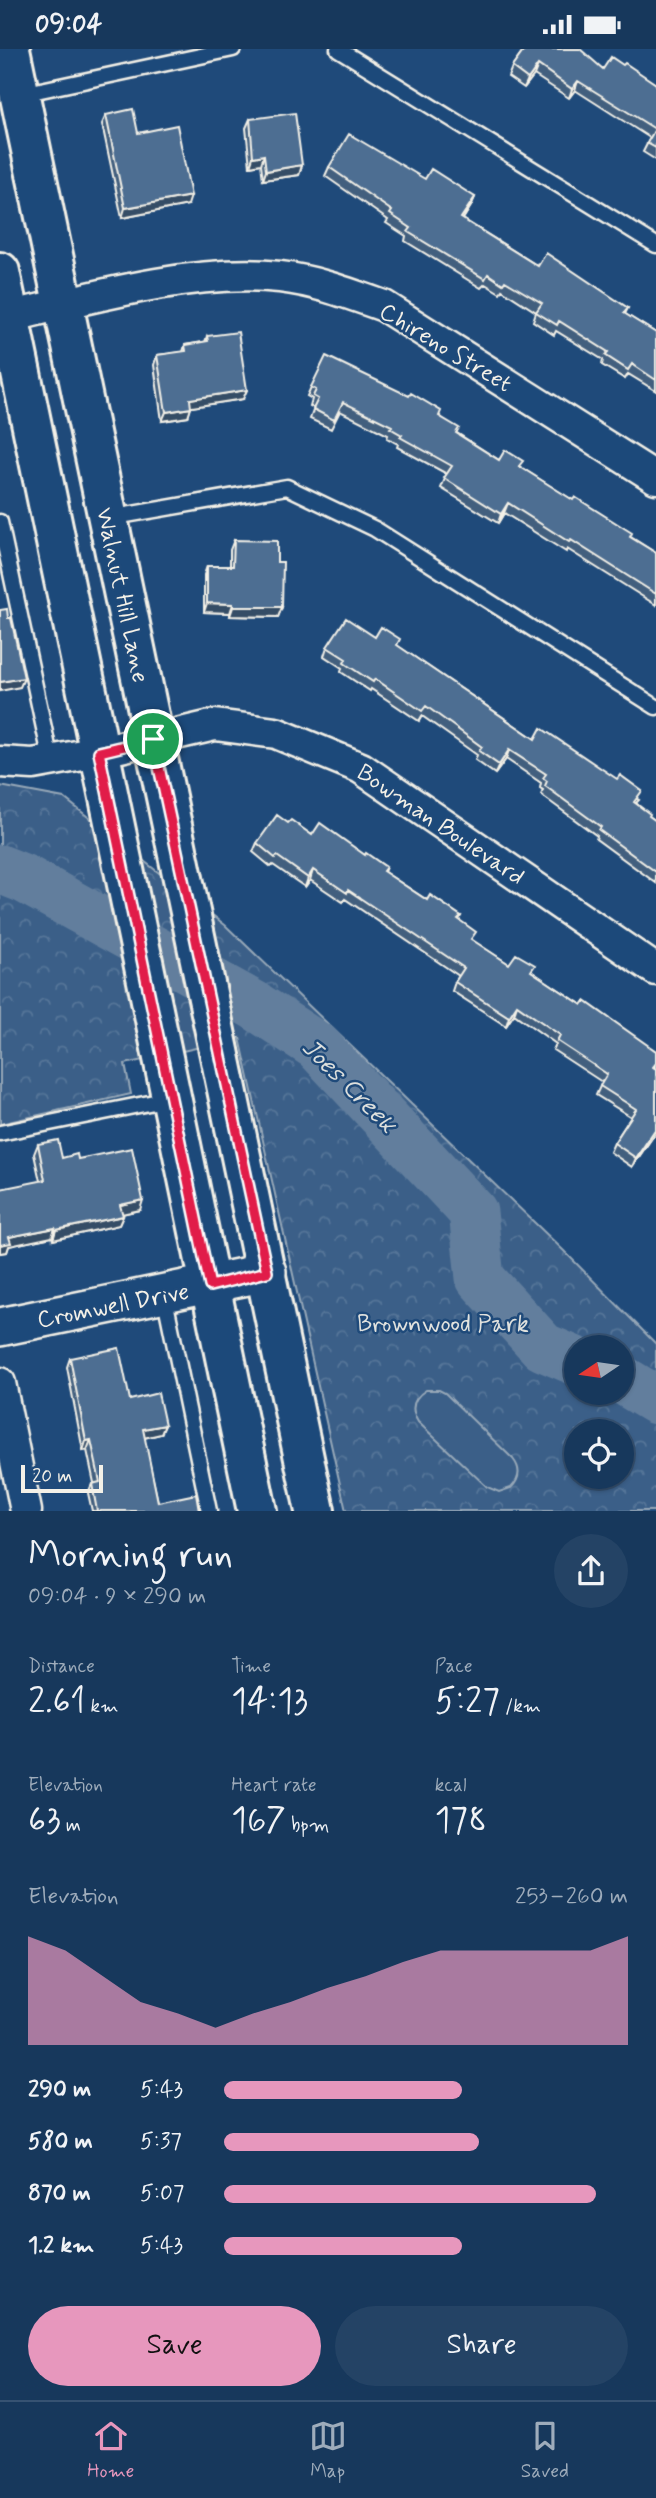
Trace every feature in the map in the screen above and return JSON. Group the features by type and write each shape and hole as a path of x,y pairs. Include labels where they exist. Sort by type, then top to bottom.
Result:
{"main road":[{"name":"Walnut Hill Lane","path":"9,49 316,1511"},
{"path":"0,272 257,1511"}],"street":[{"name":"Chireno Street","path":"9,317 185,279 280,277 334,288 384,306 656,478"},
{"name":"Bowman Boulevard","path":"0,762 33,764 51,761 215,726 276,733 361,768 656,970"},
{"name":"Cromwell Drive","path":"0,1327 210,1286 267,1272"},
{"path":"0,1383 26,1511"}],"lane":[{"path":"19,94 233,49"},
{"path":"338,49 656,246"},
{"path":"107,518 287,487 375,529 656,707"},
{"path":"0,522 51,761"},
{"path":"0,1133 167,1081"},
{"path":"164,1294 209,1511"}],"green space":[{"name":"Brownwood Park","path":"0,786 64,798 225,925 564,1251 656,1344 656,1511 346,1511 240,1038 125,1064 131,1094 0,1124"},
{"path":"426,1390 445,1393 513,1459 518,1474 511,1488 499,1492 487,1487 418,1422 414,1404"}],"building":[{"path":"525,49 580,49 603,69 611,57 656,84 656,148 647,143 655,129 578,81 572,89 538,65 528,79 512,67"},
{"path":"133,109 138,133 177,125 191,196 125,208 106,115"},
{"path":"295,113 302,165 266,171 264,155 253,157 250,119"},
{"path":"349,134 425,179 431,169 475,197 461,218 538,266 546,253 628,308 624,313 656,333 656,380 632,364 628,370 605,355 608,352 559,321 557,325 536,312 542,303 505,281 503,284 488,274 485,279 408,232 411,228 390,214 392,211 329,167"},
{"path":"238,332 247,390 190,399 191,408 166,412 157,355 186,351 185,345 208,341 207,336"},
{"path":"326,356 409,396 411,393 441,411 439,416 459,428 456,433 499,460 505,450 523,461 519,466 632,533 630,537 656,553 656,594 508,503 501,514 444,478 452,466 400,437 402,435 390,428 392,426 343,402 334,420 313,409 318,399 313,396 316,390 311,387"},
{"path":"234,540 277,541 277,562 283,562 282,607 233,607 233,604 207,603 207,566 233,566"},
{"path":"7,609 24,678 0,682 0,610"},
{"path":"346,618 375,637 381,627 400,639 397,645 535,739 541,728 617,779 620,775 642,791 634,802 656,821 656,872 545,786 547,781 543,778 546,774 509,750 499,765 479,751 482,747 426,706 422,711 375,679 373,682 344,663 346,659 327,647"},
{"path":"277,815 288,823 291,820 312,835 320,823 386,867 383,871 427,900 430,895 461,916 458,919 476,932 471,939 509,964 516,954 535,965 531,971 582,1005 585,1001 656,1051 656,1063 653,1067 656,1069 656,1128 636,1158 614,1143 636,1109 600,1086 607,1074 557,1041 560,1035 517,1005 509,1017 455,982 464,968 348,890 347,893 313,870 308,878 277,856 275,858 257,843"},
{"path":"58,1140 62,1158 77,1154 78,1159 132,1148 143,1200 120,1205 123,1216 9,1237 11,1243 0,1245 0,1189 45,1180 38,1144"},
{"path":"119,1348 130,1400 158,1393 165,1425 143,1429 158,1502 196,1494 199,1511 97,1511 92,1484 100,1482 91,1440 86,1441 70,1358"}],"waterway":[{"name":"Joes Creek","path":"0,869 25,879 254,1005 317,1046 473,1212 480,1278 543,1347 564,1356"},
{"name":"Joes Creek","path":"634,1387 656,1400"}],"route":[{"path":"153,739 267,1272 210,1286 99,752 153,739"}]}
